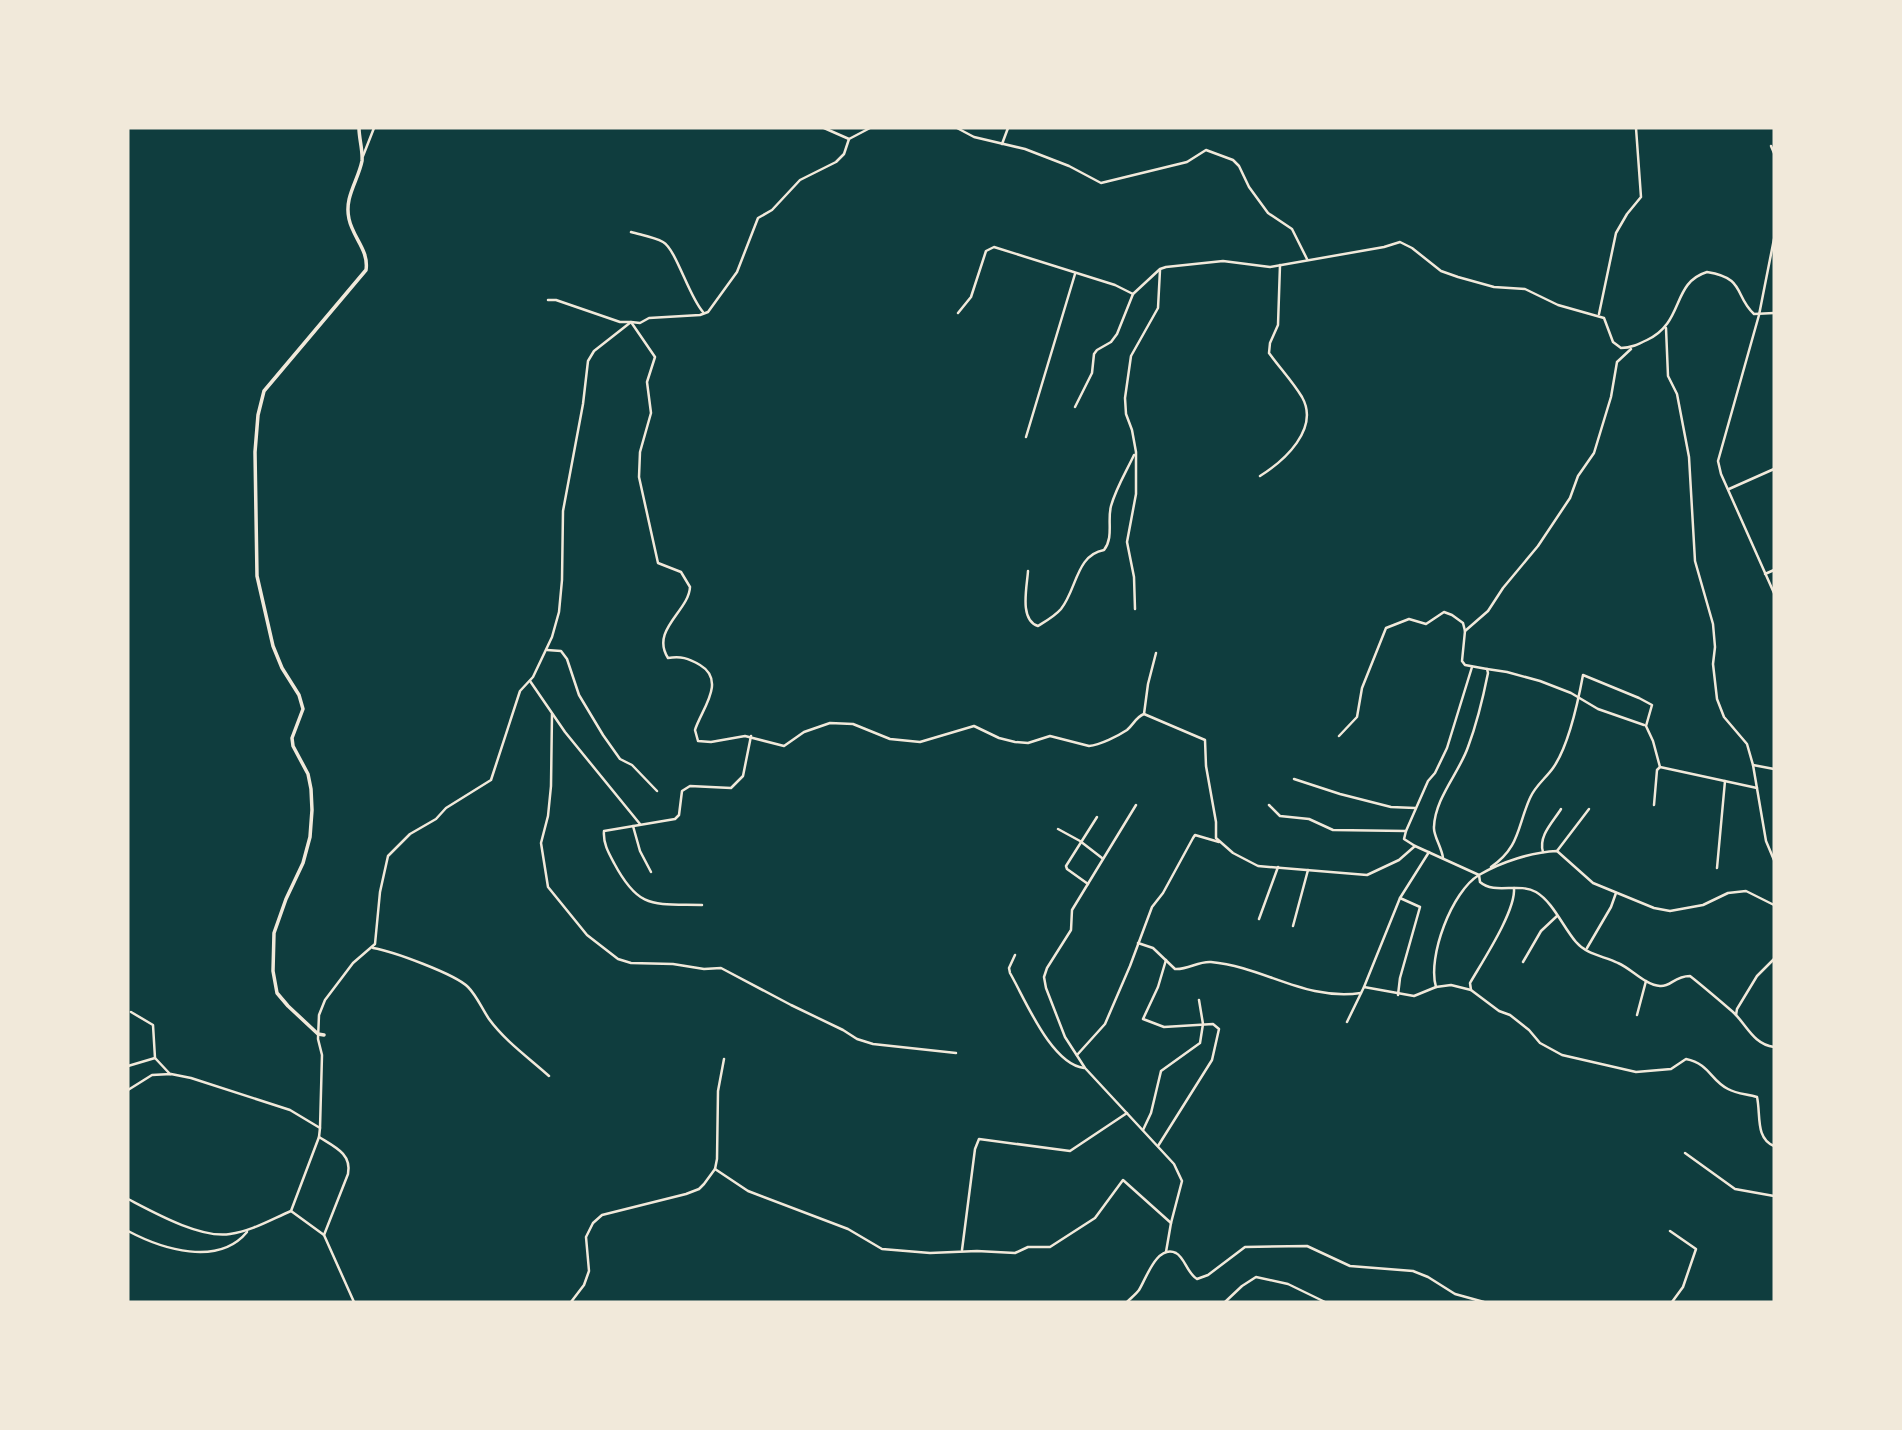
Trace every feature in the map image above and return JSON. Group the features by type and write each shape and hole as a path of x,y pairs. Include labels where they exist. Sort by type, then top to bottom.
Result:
{"street":[{"path":"359,128 362,159"},
{"path":"324,1035 318,1034 277,993 273,971 274,933 303,863 310,837 311,789 303,761 293,746 292,738 303,709 299,695 282,668 273,646 257,576 255,452 258,415 264,391 366,270 365,252 349,221 348,206 350,193 374,128"},
{"path":"824,128 849,139"},
{"path":"548,300 556,300 620,322 639,323 649,318 708,312 737,272 758,218 772,210 800,180 836,162 844,154 849,139 870,128"},
{"path":"957,128 974,137 1026,149 1069,166 1101,183 1187,162 1206,150 1212,150 1233,160 1239,166 1249,187 1268,213 1292,229 1307,259"},
{"path":"1002,145 1009,128"},
{"path":"1598,315 1616,233 1641,197 1636,128"},
{"path":"1771,146 1774,153"},
{"path":"631,232 663,242 670,248 686,285 704,314"},
{"path":"1774,239 1759,315 1718,455 1721,474 1774,593"},
{"path":"1075,407 1092,373 1094,354 1117,334 1133,294 1160,269 1188,264 1223,261 1270,267 1400,242 1441,271 1494,287 1525,289 1558,305 1598,315 1607,321 1616,346 1626,349 1658,335 1666,328 1685,287 1691,280 1707,272 1735,284 1751,312 1759,315 1774,313"},
{"path":"958,313 971,297 977,272 990,247 1115,285 1133,294"},
{"path":"1259,476 1273,468 1293,449 1307,420 1303,398 1269,353 1270,343 1278,325 1280,265"},
{"path":"1135,609 1134,577 1127,552 1136,494 1136,452 1126,414 1128,372 1131,356 1158,308 1160,269"},
{"path":"1026,437 1074,274"},
{"path":"128,1199 182,1224 215,1235 248,1230 292,1211 319,1137 322,1055 318,1034 319,1015 325,1000 353,963 373,948 377,939 380,892 388,856 410,834 491,780 520,691 530,681 547,650 559,612 563,511 583,404 588,361 594,351 631,322"},
{"path":"631,322 655,357 647,382 651,412 640,452 639,477 647,502 657,558 660,565 685,575 690,587 687,598 667,626 664,652 668,657 681,656 690,660 704,668 711,676 713,690 695,730 698,741 711,742 751,736 775,746 784,746 804,732 830,723 852,724 890,739 920,742 974,726 1015,742 1028,743 1050,736 1095,745 1125,732 1139,715 1144,714 1205,740 1215,832 1219,842"},
{"path":"1666,328 1668,376 1677,394 1689,457 1695,561 1713,624 1713,664 1717,699 1724,717 1746,744 1753,765 1766,841 1774,860"},
{"path":"1465,631 1488,611 1503,588 1538,546 1570,498 1577,476 1594,453 1611,397 1618,362 1634,346"},
{"path":"1028,571 1026,610 1028,618 1036,626 1061,609 1085,560 1094,552 1104,550 1109,544 1110,511 1115,494 1136,452"},
{"path":"1729,489 1774,469"},
{"path":"1765,574 1774,570"},
{"path":"1339,736 1357,717 1362,688 1389,626 1409,619 1426,624 1444,612 1463,623 1465,631 1462,661 1472,667 1507,672 1540,681 1598,709 1646,726"},
{"path":"547,650 561,651 567,659 579,695 603,735 620,758 632,765 657,791"},
{"path":"1144,714 1147,684 1156,653"},
{"path":"1472,667 1447,748 1415,808 1404,839 1479,874"},
{"path":"1443,858 1441,845 1433,830 1434,825 1444,793 1468,747 1483,700 1487,669"},
{"path":"1436,987 1432,975 1451,907 1472,879 1503,859 1514,845 1531,795 1555,767 1573,721 1583,676 1652,705 1646,726 1660,767"},
{"path":"530,681 544,698 552,714 640,824"},
{"path":"552,714 548,816 541,843 548,887 587,935 618,959 631,963 721,968 866,1043 956,1053"},
{"path":"702,905 660,904 643,900 626,886 606,849 604,831 675,819 679,815 682,791 690,786 731,788 743,776 751,736"},
{"path":"1753,765 1774,769"},
{"path":"1660,767 1756,788"},
{"path":"1654,805 1657,769 1660,767"},
{"path":"1294,779 1391,807 1415,808"},
{"path":"1717,868 1725,781"},
{"path":"1136,805 1072,910 1070,930 1046,968 1044,977 1045,988 1065,1037 1085,1068 1174,1164 1182,1181 1166,1252"},
{"path":"1269,806 1280,816 1309,820 1333,830 1406,831"},
{"path":"1543,852 1542,837 1562,809"},
{"path":"1558,851 1589,809"},
{"path":"1088,884 1066,866 1097,817"},
{"path":"633,825 640,851 651,872"},
{"path":"1058,829 1103,858"},
{"path":"1077,1055 1105,1024 1152,907 1163,893 1195,835 1219,842 1258,866 1367,874 1399,860 1415,846"},
{"path":"1489,869 1543,852 1558,851 1593,883 1654,908 1670,911 1703,905 1728,893 1746,891 1774,905"},
{"path":"1347,1022 1400,898 1429,852"},
{"path":"1259,919 1278,867"},
{"path":"1293,926 1308,870"},
{"path":"1479,874 1480,882 1486,888 1514,888 1540,894 1577,944 1599,957 1620,964 1646,981 1658,986 1667,985 1679,976 1690,976 1736,1014 1755,1038 1765,1045 1774,1046"},
{"path":"1471,990 1470,983 1503,924 1514,888"},
{"path":"1586,949 1616,892"},
{"path":"1398,995 1400,978 1420,907 1400,898"},
{"path":"1522,962 1541,931 1557,916"},
{"path":"1138,943 1153,948 1179,970 1200,962 1212,962 1252,971 1302,990 1332,994 1361,993"},
{"path":"373,948 386,950 457,978 470,988 490,1020 502,1033 549,1076"},
{"path":"1015,955 1009,968 1010,973 1026,999 1030,1012 1054,1048 1073,1065 1085,1068"},
{"path":"1736,1014 1757,976 1774,959"},
{"path":"1158,1147 1212,1060 1219,1029 1217,1025 1203,1024 1164,1027 1143,1019 1158,987 1166,960"},
{"path":"1637,1015 1646,981"},
{"path":"1364,987 1414,996 1436,987 1451,985 1471,990 1510,1015 1540,1043 1562,1055 1636,1072 1671,1069 1686,1059 1698,1062 1709,1069 1730,1091 1757,1097 1762,1136 1766,1143 1774,1146"},
{"path":"1143,1130 1151,1113 1161,1071 1197,1047 1203,1035 1199,1000"},
{"path":"131,1012 153,1025 155,1058 171,1074"},
{"path":"128,1066 155,1058"},
{"path":"571,1302 584,1285 589,1271 586,1237 593,1223 612,1210 699,1189 715,1169 718,1091 723,1059"},
{"path":"128,1090 152,1075 171,1074 290,1110 320,1128"},
{"path":"962,1251 978,1140 1070,1151 1128,1113"},
{"path":"319,1137 345,1154 350,1165 324,1235"},
{"path":"1685,1153 1735,1189 1774,1196"},
{"path":"715,1169 748,1191 848,1228 882,1249 1015,1253 1028,1247 1050,1247 1095,1218 1123,1180 1171,1223"},
{"path":"292,1211 324,1235 354,1302"},
{"path":"128,1231 149,1242 176,1250 217,1251 239,1242 248,1230"},
{"path":"1670,1231 1696,1249 1682,1287 1672,1302"},
{"path":"1128,1302 1140,1289 1154,1261 1166,1252 1180,1257 1188,1272 1197,1279 1208,1275 1245,1247 1307,1246 1350,1266 1413,1271 1455,1294 1484,1302"},
{"path":"1225,1302 1242,1286 1256,1278 1288,1284 1325,1302"}]}
